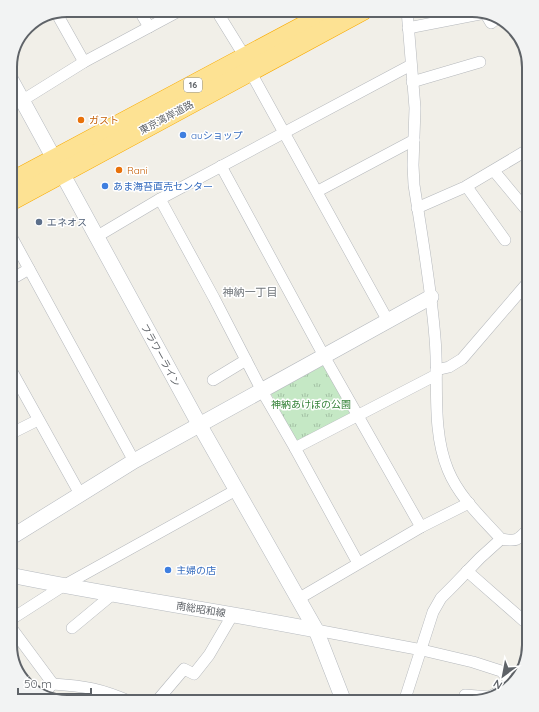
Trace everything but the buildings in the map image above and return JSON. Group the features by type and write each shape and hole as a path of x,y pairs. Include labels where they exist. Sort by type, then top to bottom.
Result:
{"highway":[{"name":"東京湾岸道路","path":"248,64 323,17"},
{"name":"東京湾岸道路","path":"17,196 57,167 248,64 348,17"},
{"name":"東京湾岸道路","path":"17,181 57,167"}],"street":[{"path":"143,17 149,27"},
{"path":"23,100 84,62 168,17"},
{"path":"220,17 248,64 388,321"},
{"path":"407,17 415,108 413,165 436,339 436,373 441,448 451,478 469,503 501,540 514,541 522,536"},
{"path":"408,28 464,17"},
{"path":"59,18 84,62"},
{"path":"412,82 480,62"},
{"path":"96,237 160,199 411,65"},
{"name":"フラワーライン","path":"17,90 57,167 199,424 316,630"},
{"path":"318,191 414,140"},
{"path":"418,208 467,186 522,153"},
{"path":"221,166 324,356 421,527"},
{"path":"494,171 522,205"},
{"path":"467,186 505,240"},
{"path":"160,199 214,298 262,391 358,563"},
{"path":"17,247 134,461"},
{"path":"17,276 29,269"},
{"path":"295,448 358,417 462,359 522,289"},
{"path":"17,534 134,461 431,297"},
{"path":"213,380 246,360"},
{"path":"17,381 80,494"},
{"path":"17,430 38,420"},
{"path":"17,616 63,586 236,490"},
{"path":"298,599 421,527 469,503"},
{"path":"406,695 433,612 441,598 467,571 501,540"},
{"path":"467,571 522,619"},
{"name":"南総昭和線","path":"17,576 63,586 233,614 316,630"},
{"path":"72,628 114,594"},
{"path":"162,695 184,669 194,674 209,654 233,614"},
{"path":"316,630 422,650 473,662 501,671 508,679"},
{"path":"316,630 341,695"},
{"path":"17,635 53,684"},
{"path":"46,690 53,684 86,686 107,691 116,695"}],"green space":[{"name":"神納あけぼの公園","path":"324,365 351,414 297,442 271,394"}],"place":[{"name":"ガスト","path":"81,120"},
{"name":"auショップ","path":"183,135"},
{"name":"Rani","path":"119,170"},
{"name":"あま海苔直売センター","path":"105,186"},
{"name":"エネオス","path":"39,222"},
{"name":"主婦の店","path":"168,570"}],"district":[{"name":"神納一丁目","path":"250,292"}]}
